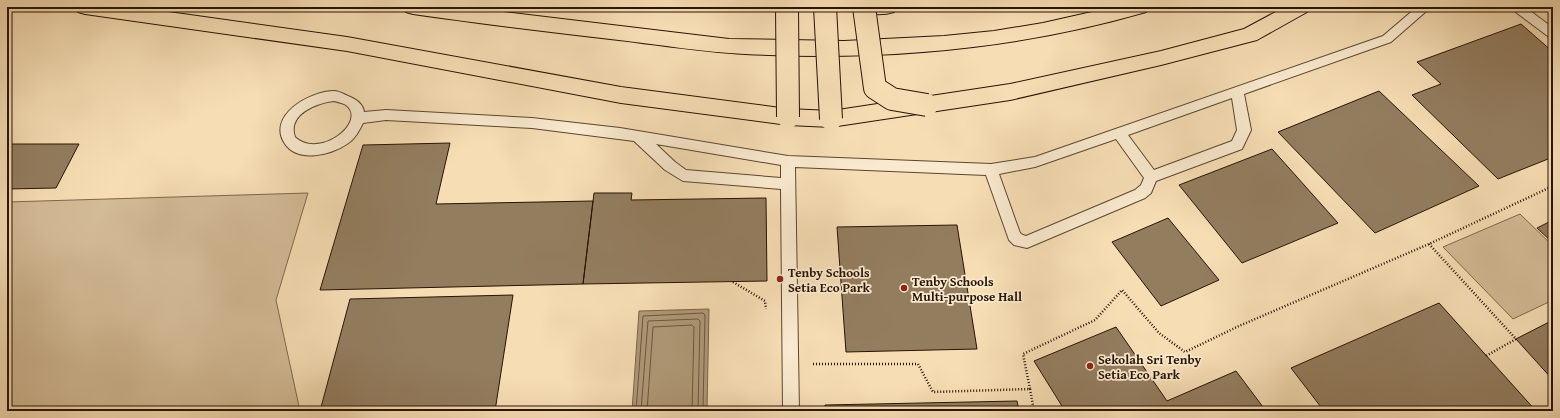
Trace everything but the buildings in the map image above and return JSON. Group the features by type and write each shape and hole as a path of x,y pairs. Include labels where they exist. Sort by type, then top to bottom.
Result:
{"highway":[{"path":"85,7 347,44 622,95 788,117 831,119 1010,92 1161,58 1250,35 1300,7"},
{"path":"413,7 495,19 744,47 847,48 951,43 1027,34 1104,18 1139,7"},
{"path":"787,7 788,117"},
{"path":"825,7 831,119"},
{"path":"864,7 875,88 892,99 927,105"},
{"path":"871,7 887,7"}],"lane":[{"path":"359,118 386,115 532,123 638,136 788,162 991,170 1036,162 1387,38 1424,7"},
{"path":"1517,7 1553,34"},
{"path":"991,170 1014,236 1019,241 1027,242 1140,194 1146,189 1151,177 1237,145 1244,130 1237,92"},
{"path":"335,96 345,98 353,103 358,109 359,118 356,127 349,136 340,143 329,148 316,151 305,150 295,146 289,140 287,132 288,123 301,107 323,97 335,96"},
{"path":"1119,133 1151,177"},
{"path":"638,136 670,166 684,175 788,184"},
{"path":"788,162 791,411"}],"path":[{"path":"1034,411 1023,354 1095,320 1122,290 1159,333 1185,352 1239,326 1429,244 1553,186"},
{"path":"1429,244 1516,339 1486,356"},
{"path":"733,282 765,301 767,315"},
{"path":"818,364 918,364 933,392 1030,390"}],"shaded area":[{"path":"308,193 276,300 300,411 7,411 7,202"},
{"path":"1520,214 1553,246 1553,300 1513,319 1443,247"}],"water":[{"path":"709,309 707,411 632,411 639,311"}],"place":[{"name":"Tenby Schools Setia Eco Park","path":"780,279"},
{"name":"Tenby Schools Multi-purpose Hall","path":"904,288"},
{"name":"Sekolah Sri Tenby Setia Eco Park","path":"1090,366"}]}
